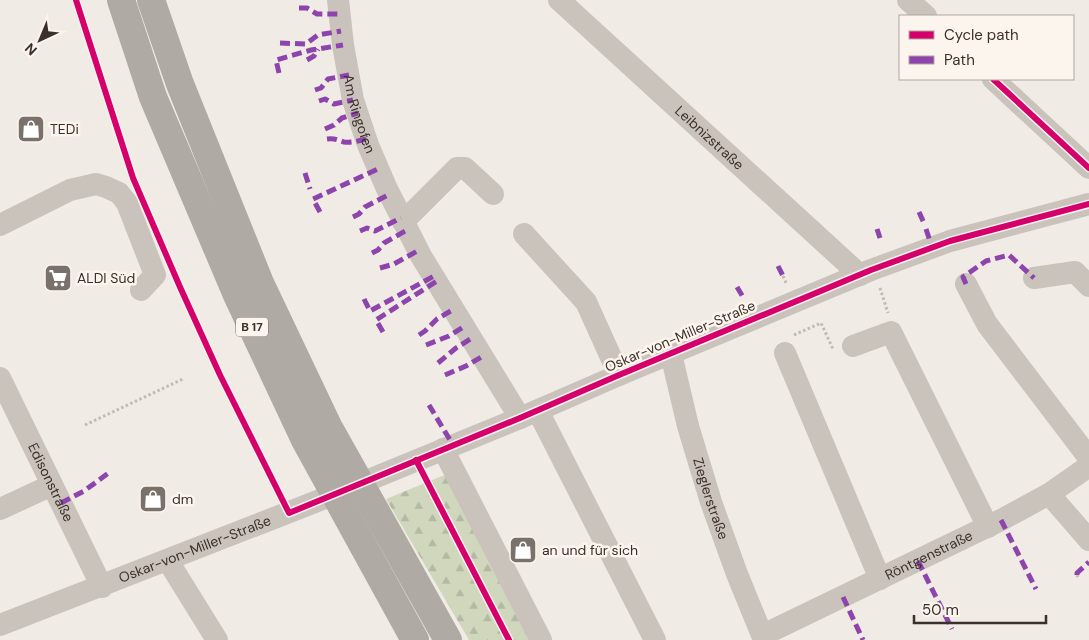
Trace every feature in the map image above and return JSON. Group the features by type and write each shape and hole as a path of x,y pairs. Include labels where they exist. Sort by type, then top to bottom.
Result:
{"highway":[{"name":"B 17","path":"121,0 153,97 237,295 305,440 416,640"},
{"name":"B 17","path":"151,0 180,84 260,282 328,426 448,640"}],"street":[{"name":"Am Ringofen","path":"338,0 343,45 354,100 368,145 403,222 421,256 529,414"},
{"name":"Leibnizstraße","path":"560,0 860,275"},
{"path":"908,0 925,15"},
{"path":"994,80 1089,168"},
{"path":"403,222 457,168 465,168 493,194"},
{"path":"0,226 70,190 96,184 118,192 127,203 155,275 141,290"},
{"name":"Oskar-von-Miller-Straße","path":"0,625 315,502 860,275 950,241 1089,204"},
{"path":"524,234 586,302 620,375"},
{"path":"1034,278 1075,272 1089,286"},
{"path":"966,284 987,324 1089,458"},
{"path":"853,346 891,332 988,527"},
{"path":"786,346 880,579"},
{"name":"Zieglerstraße","path":"670,354 688,426 711,502 736,574 763,639"},
{"name":"Edisonstraße","path":"0,378 102,586"},
{"path":"529,414 656,640"},
{"path":"443,449 541,640"},
{"name":"Röntgenstraße","path":"763,639 880,579 988,527 1050,494 1089,466"},
{"path":"0,509 52,485"},
{"path":"1050,494 1089,540"},
{"path":"168,561 217,640"}],"path":[{"path":"783,276 786,284"},
{"path":"880,287 886,306"},
{"path":"786,346 822,323 835,352 853,346"},
{"path":"85,425 183,379"}],"green space":[{"path":"447,474 533,640 469,640 386,499"}],"marked path":[{"path":"299,8 307,8 317,14 339,14"},
{"path":"280,43 306,44 318,35 341,31"},
{"path":"279,73 276,60 311,50 343,45"},
{"path":"307,60 314,56 318,49"},
{"path":"315,90 321,88 328,79 349,75"},
{"path":"319,101 325,99 334,104 353,100"},
{"path":"325,129 334,125 342,118 358,113"},
{"path":"327,139 344,142 366,139"},
{"path":"320,212 313,199 378,169"},
{"path":"305,173 310,189"},
{"path":"353,217 359,214 365,207 390,194"},
{"path":"919,212 924,223"},
{"path":"360,231 367,228 375,231 401,218"},
{"path":"877,229 880,238"},
{"path":"926,229 932,247"},
{"path":"372,253 378,250 384,243 407,230"},
{"path":"380,268 394,264 419,250"},
{"path":"966,284 963,277 986,261 1009,255 1034,278"},
{"path":"778,266 783,276"},
{"path":"364,299 370,311 434,276"},
{"path":"383,332 376,320 437,281"},
{"path":"737,287 743,297"},
{"path":"419,335 437,319 454,309"},
{"path":"426,345 449,336 465,326"},
{"path":"438,363 472,338"},
{"path":"445,375 483,356"},
{"path":"429,405 453,445"},
{"path":"61,503 84,491 110,472"},
{"path":"1001,520 1036,589"},
{"path":"918,561 952,629"},
{"path":"1077,575 1089,562"},
{"path":"843,597 863,640"}],"cycle path":[{"path":"76,0 133,178 220,375 289,513 871,270 950,241 1089,204"},
{"path":"994,80 1089,168"},
{"path":"416,460 509,640"}],"place":[{"name":"TEDi","path":"31,129"},
{"name":"ALDI Süd","path":"58,278"},
{"name":"dm","path":"153,499"},
{"name":"an und für sich","path":"523,550"}]}
